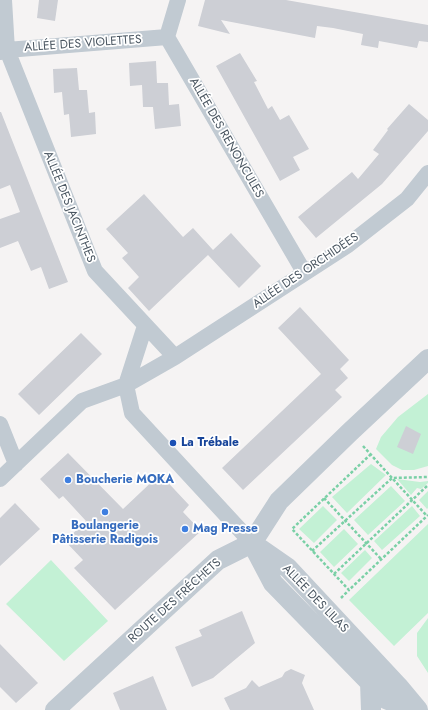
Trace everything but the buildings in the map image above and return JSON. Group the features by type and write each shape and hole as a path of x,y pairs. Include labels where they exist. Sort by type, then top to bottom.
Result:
{"street":[{"name":"ALLÉE DES JACINTHES","path":"4,0 4,51 94,271 175,357"},
{"path":"167,37 178,0"},
{"name":"ALLÉE DES VIOLETTES","path":"4,51 167,37"},
{"name":"ALLÉE DES RENONCULES","path":"167,37 304,272"},
{"name":"ALLÉE DES ORCHIDÉES","path":"126,385 175,357 304,272 348,245 407,199 428,173"},
{"path":"145,326 126,385 132,413 252,543 279,501 428,359"},
{"path":"0,479 82,401 126,385"},
{"path":"0,424 16,464"},
{"name":"ALLÉE DES LILAS","path":"252,543 273,583 386,699 411,710"},
{"name":"ALLÉE DES LILAS","path":"252,543 288,568 398,686 418,710"},
{"name":"ROUTE DES FRÉCHETS","path":"55,710 218,560 252,543"},
{"path":"370,682 371,710"}],"path":[{"path":"338,601 428,516 350,432"},
{"path":"292,529 370,454"},
{"path":"312,551 392,478 428,477"},
{"path":"334,574 428,485"},
{"path":"324,498 381,560"},
{"path":"287,528 292,529 349,590"}],"green space":[{"path":"428,394 428,466 414,470 402,470 392,465 376,449 381,437 398,417"},
{"path":"371,464 386,475 347,513 332,497"},
{"path":"397,479 420,482 428,481 428,483 421,489 417,488 411,495"},
{"path":"391,486 405,501 368,535 354,520"},
{"path":"428,491 428,508 427,509 419,500"},
{"path":"323,506 337,520 314,543 299,529"},
{"path":"412,506 420,516 382,550 374,541"},
{"path":"428,524 428,613 394,646 349,600"},
{"path":"344,529 358,544 334,567 320,552"},
{"path":"365,550 372,558 349,581 341,573"},
{"path":"51,560 108,621 64,661 6,604"},
{"path":"428,618 428,673 417,656 417,633"}],"place":[{"name":"La Trébale","path":"173,443"},
{"name":"Boucherie MOKA","path":"68,480"},
{"name":"Boulangerie Pâtisserie Radigois","path":"105,512"},
{"name":"Mag Presse","path":"185,529"}]}
